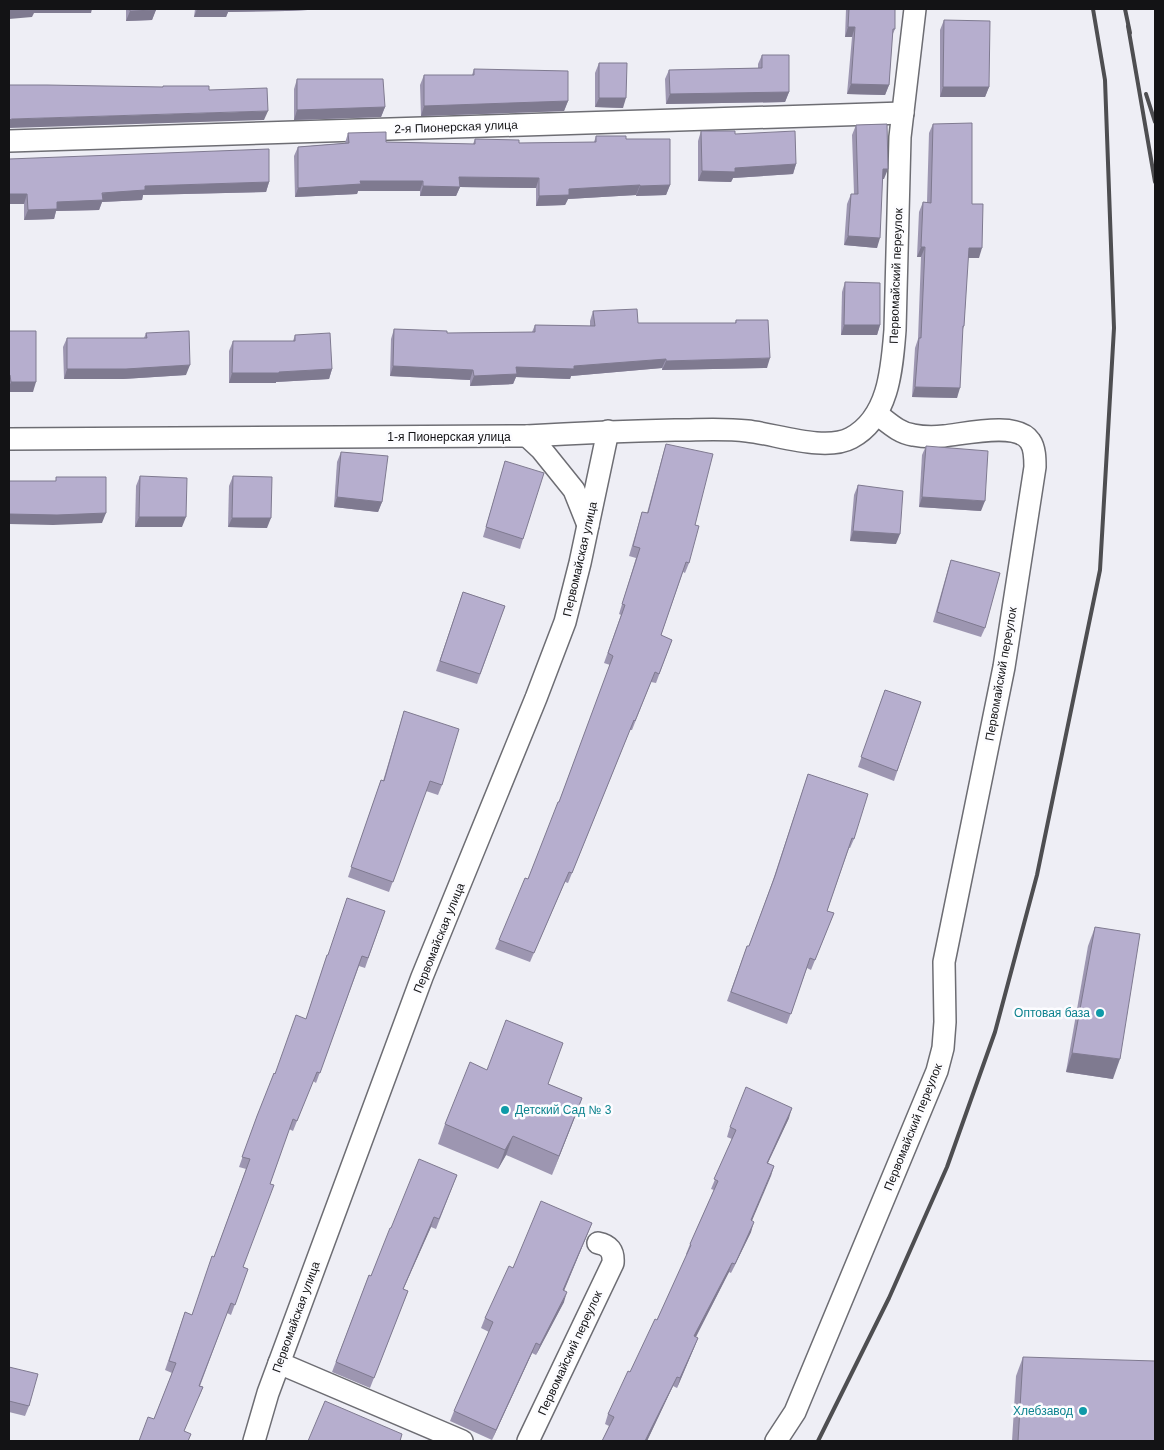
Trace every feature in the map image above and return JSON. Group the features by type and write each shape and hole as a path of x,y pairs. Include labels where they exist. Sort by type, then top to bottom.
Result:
{"street":[{"name":"Первомайский переулок","path":"776,1441 795,1412 937,1071 945,1031 944,962 1004,667 1035,467 1030,441 1022,434 1010,431 980,431 944,436 915,436 895,428 877,414 888,384 893,358 900,137 915,9"},
{"name":"2-я Пионерская улица","path":"9,141 903,113"},
{"name":"1-я Пионерская улица","path":"9,439 527,436 608,431 724,429 833,443 852,437 867,426 877,414"},
{"name":"Первомайская улица","path":"254,1441 268,1393 422,977 565,622 577,578 608,431"},
{"path":"527,436 541,449 574,490 588,525"},
{"name":"Первомайский переулок","path":"528,1441 613,1263 610,1248 604,1244 598,1244"},
{"path":"280,1363 462,1441"}],"building":[{"path":"130,9 156,9 156,10 130,11"},
{"path":"849,9 895,9 895,29 893,29 889,85 851,84 855,27 848,27"},
{"path":"944,20 990,21 989,87 943,87"},
{"path":"762,55 789,55 789,92 670,94 669,70 762,68"},
{"path":"599,63 627,63 626,98 599,98"},
{"path":"474,69 568,71 568,101 424,106 424,75 474,75"},
{"path":"297,79 383,79 385,107 297,110"},
{"path":"9,85 209,86 209,90 267,88 268,111 9,120"},
{"path":"972,123 972,204 983,204 982,248 969,248 960,388 915,387 919,338 921,338 925,247 921,247 923,202 931,203 933,124"},
{"path":"887,124 888,169 883,169 880,238 848,236 851,194 858,194 856,125"},
{"path":"701,131 735,131 735,134 795,131 796,164 735,168 735,172 702,171"},
{"path":"386,132 386,142 475,144 475,139 519,140 519,143 596,142 596,136 626,136 626,139 670,139 670,185 569,189 569,195 539,196 539,178 459,177 460,187 423,186 423,181 360,181 361,184 298,188 298,147 349,143 348,133"},
{"path":"269,149 269,182 145,186 145,190 102,193 103,200 57,202 57,209 28,210 27,194 9,194 9,159"},
{"path":"845,282 880,283 880,325 844,325"},
{"path":"637,309 638,323 736,323 736,320 768,320 770,358 666,361 666,359 574,366 574,369 516,367 517,374 474,376 473,370 393,366 394,329 447,331 447,333 535,332 535,325 595,326 593,311"},
{"path":"9,331 36,331 36,382 11,382 9,375"},
{"path":"189,331 190,365 126,369 67,369 67,338 147,338 146,333"},
{"path":"330,333 332,369 279,373 232,373 233,341 295,341 295,335"},
{"path":"666,444 713,454 695,525 699,526 689,563 686,562 661,635 672,640 659,674 655,672 572,873 569,872 534,953 499,940 525,878 528,879 559,802 613,656 608,653 625,605 622,604 640,548 633,546 642,512 648,513"},
{"path":"926,446 988,451 985,501 922,497"},
{"path":"341,452 388,456 382,502 337,497"},
{"path":"505,461 544,473 523,539 486,527"},
{"path":"140,476 187,478 186,517 139,517"},
{"path":"233,476 272,477 271,518 232,518"},
{"path":"56,477 106,477 106,513 9,514 9,481 56,481"},
{"path":"858,485 903,491 900,534 853,531"},
{"path":"951,560 1000,573 985,628 937,612"},
{"path":"463,592 505,606 480,674 440,661"},
{"path":"885,690 921,702 897,771 861,757"},
{"path":"404,711 459,729 442,785 430,781 393,882 351,867 381,780 384,781"},
{"path":"808,774 868,794 854,839 852,838 827,911 834,913 815,960 810,958 791,1014 731,992 775,876"},
{"path":"347,898 385,911 368,958 362,956 320,1073 317,1072 297,1121 293,1119 270,1184 274,1185 243,1267 248,1269 235,1305 231,1303 199,1386 203,1387 184,1431 191,1434 188,1441 139,1441 148,1417 154,1419 176,1363 169,1361 185,1312 192,1315 212,1256 214,1257 250,1159 242,1157 257,1116 275,1074 296,1015 306,1019"},
{"name":"Оптовая база","path":"1095,927 1140,934 1120,1059 1072,1053"},
{"name":"Детский Сад № 3","path":"506,1020 563,1043 548,1084 582,1098 559,1156 513,1136 505,1150 445,1124 470,1062 487,1070"},
{"path":"746,1087 792,1108 767,1163 774,1166 751,1220 754,1222 735,1264 732,1263 694,1336 698,1338 680,1378 677,1377 645,1441 602,1441 614,1417 608,1414 655,1319 657,1320 718,1181 714,1179 736,1130 730,1127"},
{"path":"419,1159 457,1175 439,1219 434,1217 403,1289 408,1291 374,1378 336,1362 369,1275 371,1276"},
{"path":"541,1201 592,1223 563,1290 567,1292 540,1345 536,1343 496,1430 454,1411 493,1322 485,1318 509,1266 513,1268"},
{"name":"Хлебзавод","path":"1023,1357 1155,1361 1155,1441 1018,1441"},
{"path":"9,1367 38,1374 29,1406 9,1401"},
{"path":"325,1401 402,1434 400,1441 308,1441"}],"railway":[{"path":"818,1441 889,1298 947,1167 995,1032 1037,875 1100,570 1114,328 1105,80 1093,9"},
{"path":"1125,9 1130,33"},
{"path":"1128,26 1155,182"},
{"path":"1146,94 1155,122"}],"place":[{"name":"Оптовая база","path":"1100,1013"},
{"name":"Детский Сад № 3","path":"505,1110"},
{"name":"Хлебзавод","path":"1083,1411"}]}
